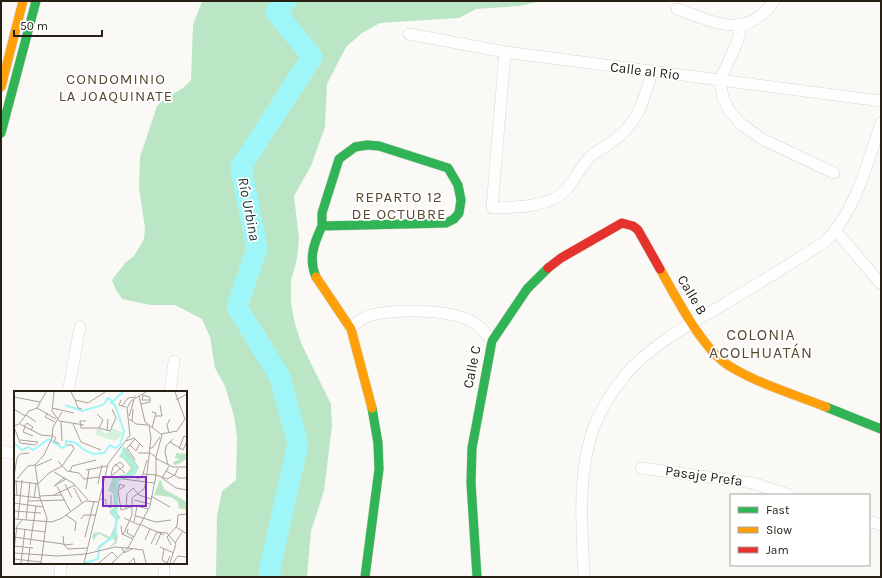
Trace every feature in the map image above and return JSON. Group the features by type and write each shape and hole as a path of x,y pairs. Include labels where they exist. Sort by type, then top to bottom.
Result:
{"street":[{"path":"1,87 23,1"},
{"path":"1,133 36,1"},
{"path":"677,9 725,26 741,26 761,16 767,11 774,1"},
{"path":"741,26 737,43 720,80 723,98 730,112 741,124 762,139 834,173"},
{"name":"Calle al Rio","path":"409,34 505,52 881,101"},
{"path":"505,52 492,208 545,202 555,198 565,191 591,156 622,134 636,119 652,72"},
{"path":"584,577 580,501 586,461 593,429 607,402 626,374 652,350 825,242 836,231 861,182 881,123"},
{"path":"322,226 446,223 455,218 460,209 459,187 448,168 379,146 366,145 355,147 339,159 322,213 322,226 314,240 312,265 318,281 350,328 375,419 379,454 365,577"},
{"name":"Calle B","path":"622,223 633,226 638,230 692,324 719,358 746,375 881,428"},
{"name":"Calle C","path":"477,577 471,483 472,448 492,341 526,289 543,272 561,258 622,223"},
{"path":"836,231 881,284"},
{"path":"350,328 360,320 371,315 424,311 460,316 478,325 492,341"},
{"path":"68,391 80,327"},
{"path":"170,391 174,361"},
{"path":"1,451 14,454"},
{"name":"Pasaje Prefa","path":"641,468 753,483 786,494"},
{"path":"870,521 881,525"},
{"path":"60,577 61,564"},
{"path":"164,564 164,577"}],"green space":[{"path":"202,1 542,1 519,6 476,9 459,18 380,23 362,33 346,47 327,84 325,127 311,166 294,196 299,238 297,259 291,281 291,303 295,324 302,345 331,404 332,426 324,491 311,531 307,577 216,577 217,515 222,491 236,480 237,437 234,416 225,386 215,368 210,337 202,319 175,305 151,305 122,299 112,280 125,263 134,256 144,239 145,228 139,188 140,157 157,106 164,99 183,88 191,80 193,25"}],"waterway":[{"name":"Río Urbina","path":"271,577 269,572 298,444 280,377 237,307 257,248 241,167 312,57 276,12 286,1"}],"traffic: fast":[{"path":"1,133 36,1"},
{"path":"316,277 312,264 312,257 322,226 446,223 454,219 459,213 461,200 458,185 448,168 379,146 367,145 355,147 339,159 322,213 322,226"},
{"path":"477,577 471,483 472,448 492,341 527,289 548,268"},
{"path":"826,407 881,429"},
{"path":"365,577 379,469 378,443 372,408"}],"traffic: slow":[{"path":"1,87 23,1"},
{"path":"660,269 700,336 710,349 721,359 731,367 753,379 826,407"},
{"path":"316,277 351,329 372,408"}],"traffic: jam":[{"path":"548,268 561,258 622,223 633,226 638,230 660,269"}],"district":[{"name":"CONDOMINIO LA JOAQUINATE","path":"116,88"},
{"name":"REPARTO 12 DE OCTUBRE","path":"399,206"},
{"name":"COLONIA ACOLHUATÁN","path":"761,343"}]}
